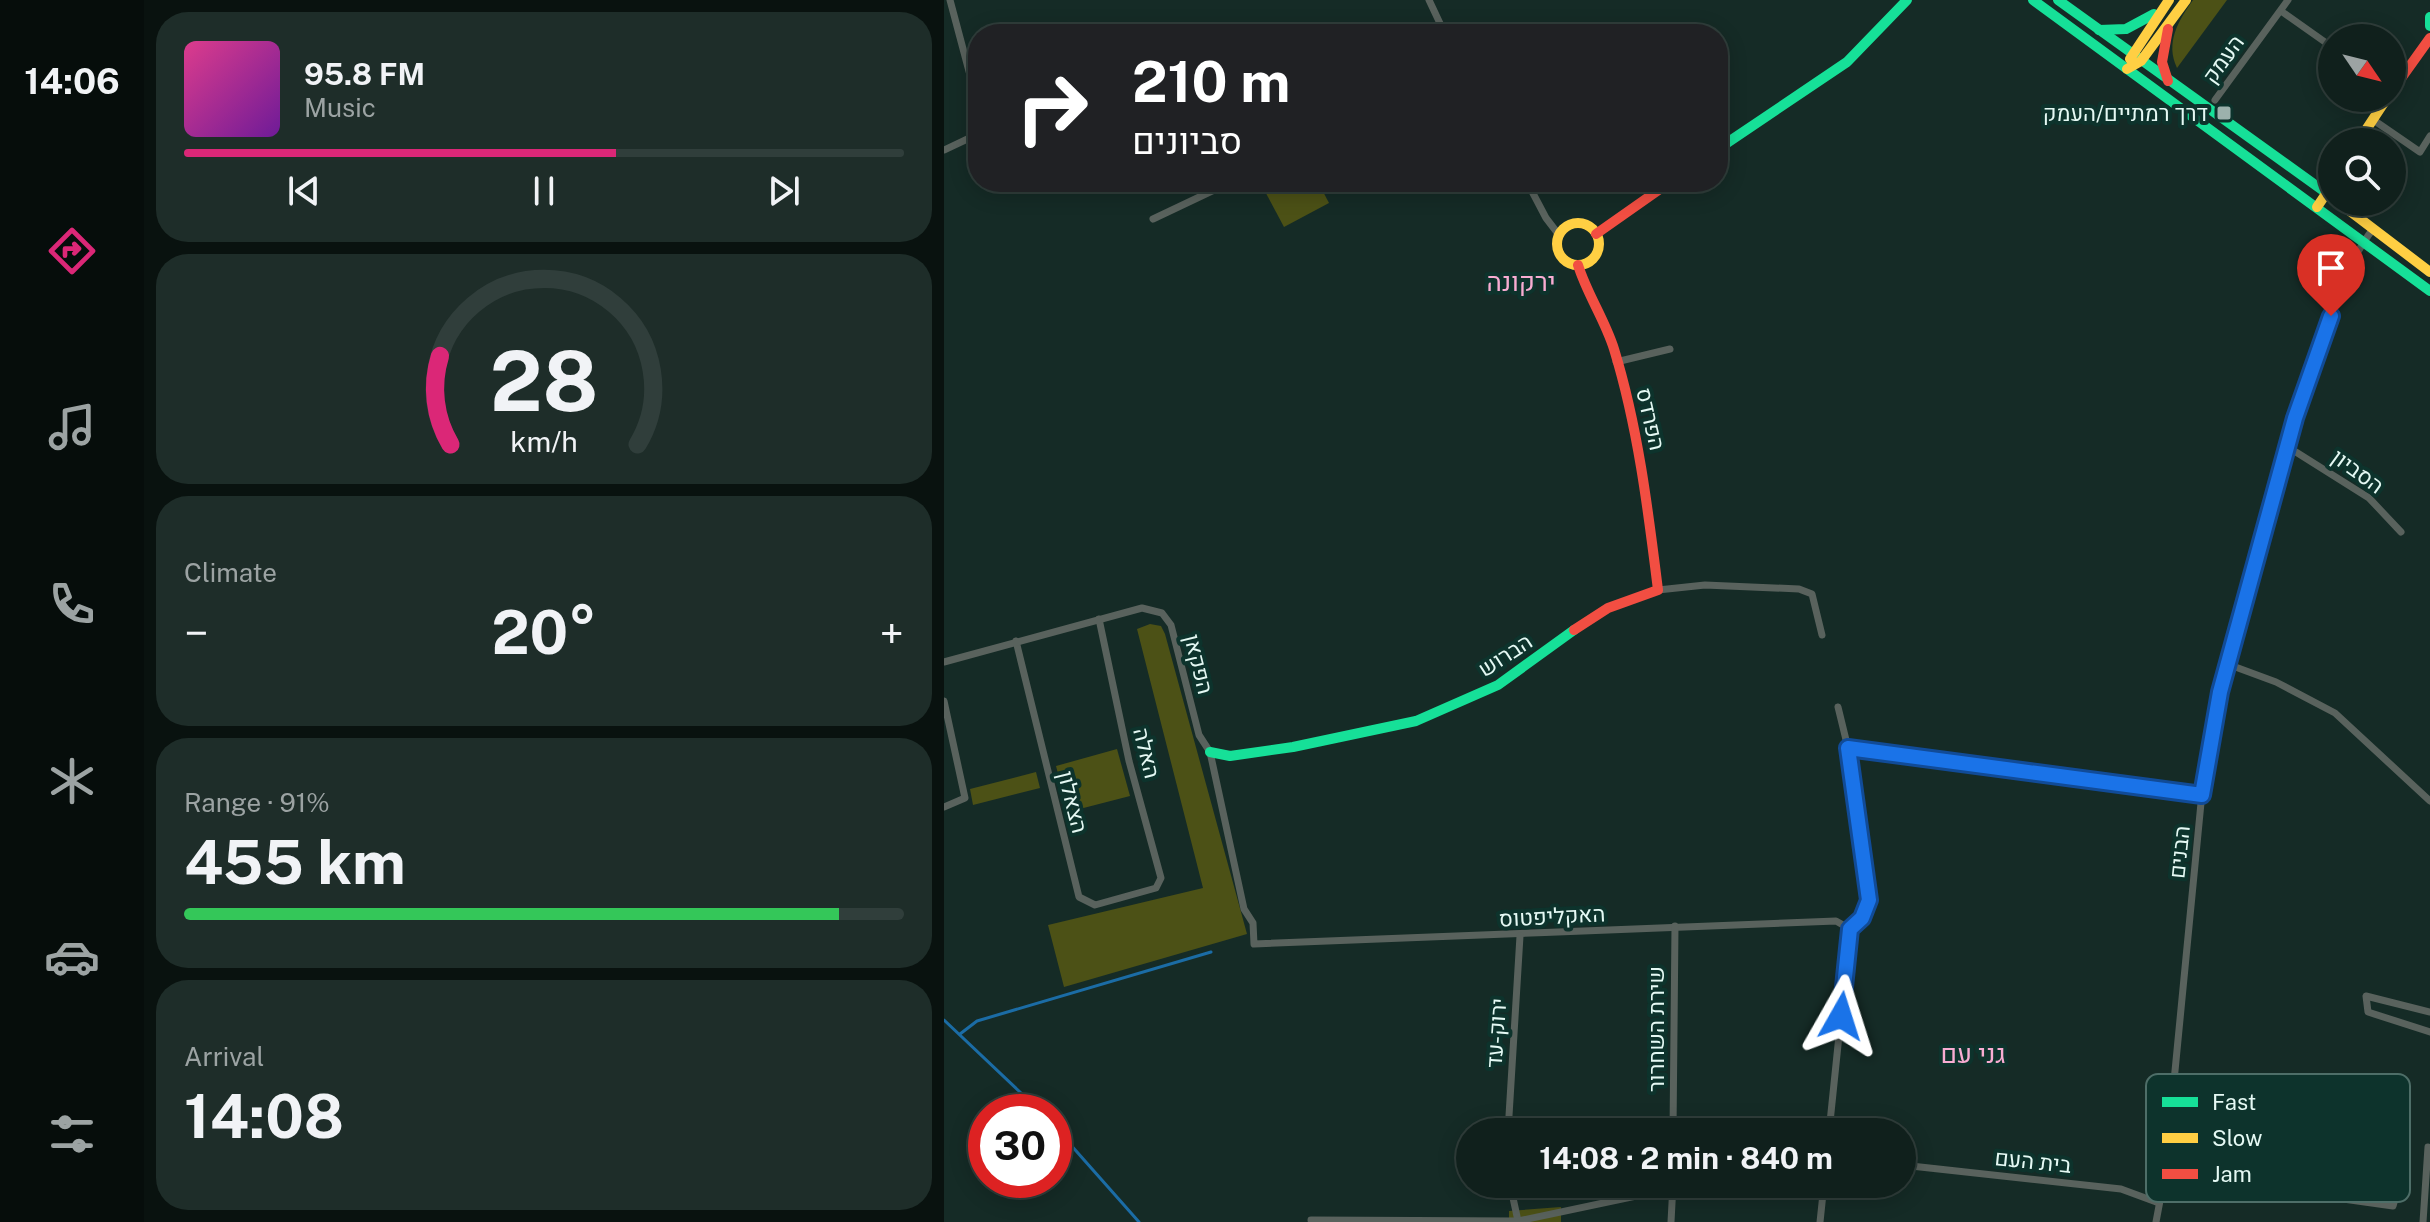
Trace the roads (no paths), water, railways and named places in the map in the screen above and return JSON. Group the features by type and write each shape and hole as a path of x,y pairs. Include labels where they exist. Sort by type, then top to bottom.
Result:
{"street":[{"path":"1429,0 1440,24"},
{"path":"1728,142 1847,62 1906,0"},
{"path":"2033,0 2430,291"},
{"path":"2058,0 2168,81 2318,184"},
{"path":"2127,69 2141,61 2186,0"},
{"name":"העמק","path":"2215,100 2288,0"},
{"path":"948,2 968,71"},
{"path":"2127,69 2131,53 2167,3"},
{"path":"2099,30 2139,25 2167,3"},
{"path":"2281,11 2318,37"},
{"path":"2430,17 2430,26"},
{"path":"2168,81 2162,56 2170,21"},
{"path":"2406,71 2430,38"},
{"path":"2367,128 2377,112"},
{"path":"2372,119 2420,152 2430,136"},
{"path":"944,150 968,139"},
{"path":"1153,219 1210,192"},
{"path":"1532,192 1559,235"},
{"path":"1596,234 1656,192"},
{"path":"2356,216 2430,272"},
{"path":"1579,223 1596,234 1599,244 1595,255 1578,265 1562,258 1557,242 1566,227 1579,223"},
{"name":"הבנים","path":"2175,1074 2202,795 2214,714 2288,447 2331,316 2363,242 2373,229"},
{"name":"הפרדס","path":"1578,265 1585,290 1613,348 1647,501 1658,590"},
{"path":"1616,362 1670,349"},
{"name":"הסביון","path":"2288,447 2369,498 2401,532"},
{"name":"הברוש","path":"1210,752 1230,756 1358,735 1426,718 1477,697 1523,671 1619,599 1658,590 1705,585 1762,585 1812,594 1822,635"},
{"name":"הפקאן","path":"944,662 1142,608 1157,610 1167,618 1199,735 1210,752 1244,909 1253,923 1254,944"},
{"name":"האלה","path":"1099,619 1129,761 1160,872 1159,885 1151,890"},
{"name":"הצאלון","path":"1016,641 1079,897 1095,905 1151,890"},
{"path":"2230,665 2276,682 2335,713 2430,801"},
{"path":"944,701 965,798 944,807"},
{"path":"1830,1118 1850,929 1862,918 1869,900 1848,748 1838,707"},
{"path":"1848,748 2202,795"},
{"name":"האקליפטוס","path":"1254,944 1520,936 1675,926 1836,921 1850,929"},
{"name":"שירת השחרור","path":"1673,1118 1675,926"},
{"name":"ירוק-עד","path":"1509,1118 1520,936"},
{"path":"2430,1012 2366,996 2368,1012 2430,1032"},
{"path":"2423,1222 2428,1147"},
{"name":"בית העם","path":"1916,1167 2121,1189 2146,1198"},
{"path":"1513,1198 1518,1221"},
{"path":"1311,1220 1518,1221 1617,1198"},
{"path":"1671,1222 1672,1198"},
{"path":"1820,1222 1823,1198"},
{"path":"2364,1202 2393,1206 2394,1202"},
{"name":"הבנים","path":"2156,1222 2159,1203"}],"waterway":[{"path":"960,1034 977,1021 1211,952"},
{"path":"944,1020 1022,1094"},
{"path":"1072,1146 1139,1222"}],"place":[{"name":"דרך רמתיים/העמק","path":"2224,113"}],"district":[{"name":"ירקונה","path":"1521,281"},
{"name":"גני עם","path":"1973,1053"}]}
